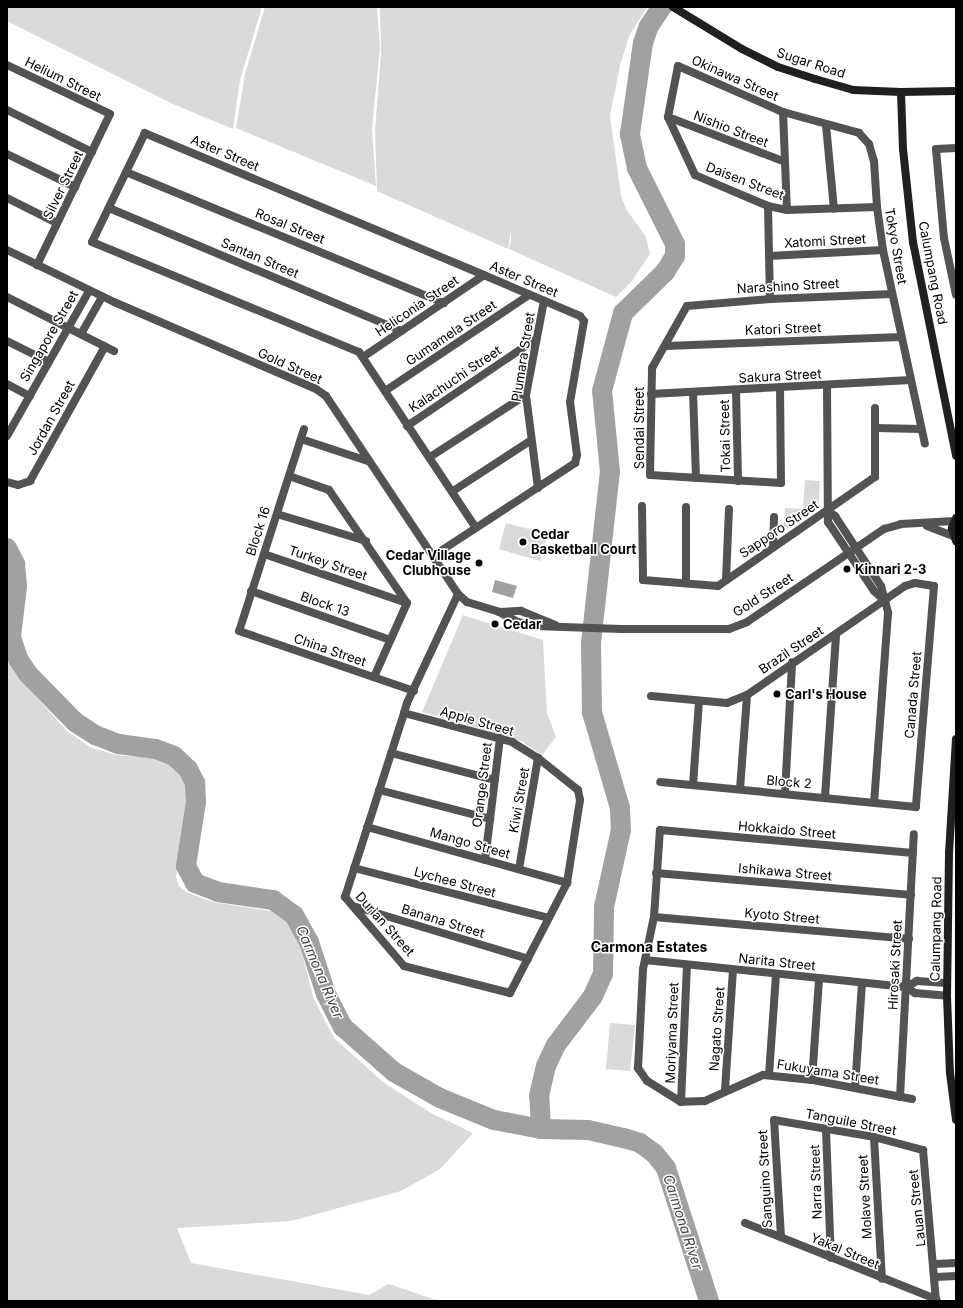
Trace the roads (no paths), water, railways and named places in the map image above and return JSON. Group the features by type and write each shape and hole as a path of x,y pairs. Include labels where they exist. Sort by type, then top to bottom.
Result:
{"main road":[{"name":"Sugar Road","path":"673,7 742,49 778,67 853,90 901,92 956,91"},
{"name":"Calumpang Road","path":"901,92 903,149 912,234 956,456"},
{"path":"954,538 955,520"},
{"name":"Calumpang Road","path":"956,739 949,854 947,983 950,1073 956,1116"}],"street":[{"name":"Helium Street","path":"7,65 110,114"},
{"name":"Okinawa Street","path":"668,117 678,66 783,112"},
{"path":"7,110 92,152"},
{"name":"Tokyo Street","path":"783,112 859,133 869,144 874,161 876,207 883,250 925,444"},
{"path":"783,112 787,210"},
{"name":"Silver Street","path":"37,265 110,114"},
{"name":"Nishio Street","path":"668,117 784,162"},
{"name":"Daisen Street","path":"668,117 695,175 768,206 787,210 876,207"},
{"path":"826,125 834,209"},
{"name":"Aster Street","path":"433,556 576,463 577,455 570,402 584,330 584,321 580,316 145,133 92,242 358,352 363,357 407,426 453,491 476,528"},
{"path":"956,148 936,149 944,238 956,295"},
{"path":"7,154 75,187"},
{"name":"Rosal Street","path":"126,172 444,303"},
{"path":"7,198 57,223"},
{"path":"768,206 770,298"},
{"name":"Santan Street","path":"109,208 401,332"},
{"name":"Gold Street","path":"7,250 102,297 316,389 326,396 458,594 467,602 499,612 521,611 555,626 621,629 720,630 737,627 848,552 892,526 955,520"},
{"name":"Xatomi Street","path":"769,256 883,250"},
{"name":"Heliconia Street","path":"363,357 484,275"},
{"name":"Singapore Street","path":"8,432 89,291"},
{"name":"Narashino Street","path":"687,306 770,298 892,294"},
{"name":"Gumamela Street","path":"385,391 529,295"},
{"path":"7,297 114,351"},
{"name":"Singapore Street","path":"81,334 102,297"},
{"name":"Plumara Street","path":"538,488 530,441 526,395 544,301"},
{"name":"Sendai Street","path":"687,306 666,346 652,368 650,475 781,483 780,388"},
{"name":"Katori Street","path":"666,346 901,337"},
{"name":"Kalachuchi Street","path":"407,426 536,339"},
{"path":"7,341 49,362"},
{"name":"Jordan Street","path":"7,482 18,485 30,481 105,346"},
{"name":"Sakura Street","path":"651,394 736,391 911,380"},
{"path":"7,384 30,396"},
{"path":"828,386 828,522 874,591 884,600"},
{"name":"Tokai Street","path":"736,391 738,481"},
{"path":"693,392 696,478"},
{"path":"430,458 526,395"},
{"name":"Sapporo Street","path":"642,506 643,580 718,586 875,477 875,408"},
{"path":"875,428 922,429"},
{"name":"Block 16","path":"238,631 304,429"},
{"path":"301,439 368,461"},
{"path":"453,491 530,441"},
{"path":"289,476 330,490 407,603 374,677"},
{"path":"686,507 686,584"},
{"path":"726,580 729,510"},
{"path":"828,511 857,547 881,586 888,613 874,802"},
{"path":"277,514 366,541"},
{"path":"773,547 774,517"},
{"name":"Gold Street","path":"920,524 954,538"},
{"name":"Turkey Street","path":"264,554 407,603"},
{"name":"Brazil Street","path":"651,696 699,702 727,703 748,695 792,662 836,635 905,586 915,584 934,586"},
{"name":"Canada Street","path":"916,807 934,586"},
{"name":"Block 13","path":"251,591 390,640"},
{"name":"Durian Street","path":"458,594 404,712 345,897 404,966 510,993 567,883 580,800 578,790"},
{"name":"China Street","path":"238,631 414,691"},
{"path":"825,797 836,635"},
{"path":"785,794 792,662"},
{"path":"740,789 748,695"},
{"path":"692,785 699,702"},
{"name":"Apple Street","path":"404,712 500,738 538,758 578,790"},
{"name":"Orange Street","path":"485,860 500,738"},
{"path":"391,753 495,780"},
{"name":"Kiwi Street","path":"519,869 538,758"},
{"name":"Block 2","path":"660,782 916,807"},
{"path":"379,790 490,819"},
{"name":"Mango Street","path":"367,827 567,883"},
{"name":"Hokkaido Street","path":"656,873 660,830 913,853"},
{"name":"Hirosaki Street","path":"900,1096 914,834"},
{"name":"Lychee Street","path":"354,868 549,918"},
{"path":"656,873 654,917 646,960 638,1068 647,1081 671,1098 681,1102"},
{"name":"Ishikawa Street","path":"656,873 911,895"},
{"name":"Banana Street","path":"352,905 528,959"},
{"name":"Kyoto Street","path":"654,917 909,939"},
{"name":"Narita Street","path":"646,960 906,987 915,993 947,996"},
{"name":"Moriyama Street","path":"681,1102 687,965"},
{"name":"Nagato Street","path":"725,1090 733,970"},
{"path":"769,1075 776,974"},
{"path":"812,1080 819,979"},
{"name":"Narita Street","path":"906,987 917,981 947,983"},
{"path":"855,1088 862,983"},
{"name":"Fukuyama Street","path":"681,1102 705,1101 725,1090 763,1075 812,1080 912,1099"},
{"name":"Tanguile Street","path":"774,1120 874,1137 923,1150"},
{"name":"Sanguino Street","path":"774,1120 781,1237"},
{"name":"Narra Street","path":"826,1130 831,1258"},
{"name":"Molave Street","path":"874,1137 882,1279"},
{"name":"Lauan Street","path":"923,1150 935,1264 936,1300"},
{"name":"Yakal Street","path":"745,1223 936,1300"},
{"name":"Lauan Street","path":"935,1264 956,1264"},
{"path":"936,1278 956,1276"}],"waterway":[{"path":"541,1129 539,1096 546,1066 556,1045 593,996 603,974 604,907 621,830 620,808 592,712 591,643 610,472 602,391 623,313 665,272 675,256 675,244 637,168 630,134 643,43 649,26 662,7"},
{"name":"Carmona River","path":"7,548 15,564 17,586 11,637 18,659 28,674 75,722 95,735 119,744 156,749 174,756 188,769 195,783 196,802 186,866 195,883 218,892 273,900 294,915 309,942 326,994 343,1027 394,1072 440,1098 494,1120 541,1129 588,1130 640,1143 654,1153 666,1168 709,1301"}],"place":[{"name":"Cedar Basketball Court","path":"523,542"},
{"name":"Cedar Village Clubhouse","path":"479,563"},
{"name":"Kinnari 2-3","path":"847,569"},
{"name":"Cedar","path":"495,624"},
{"name":"Carl's House","path":"777,694"}],"district":[{"name":"Carmona Estates","path":"649,947"}]}
